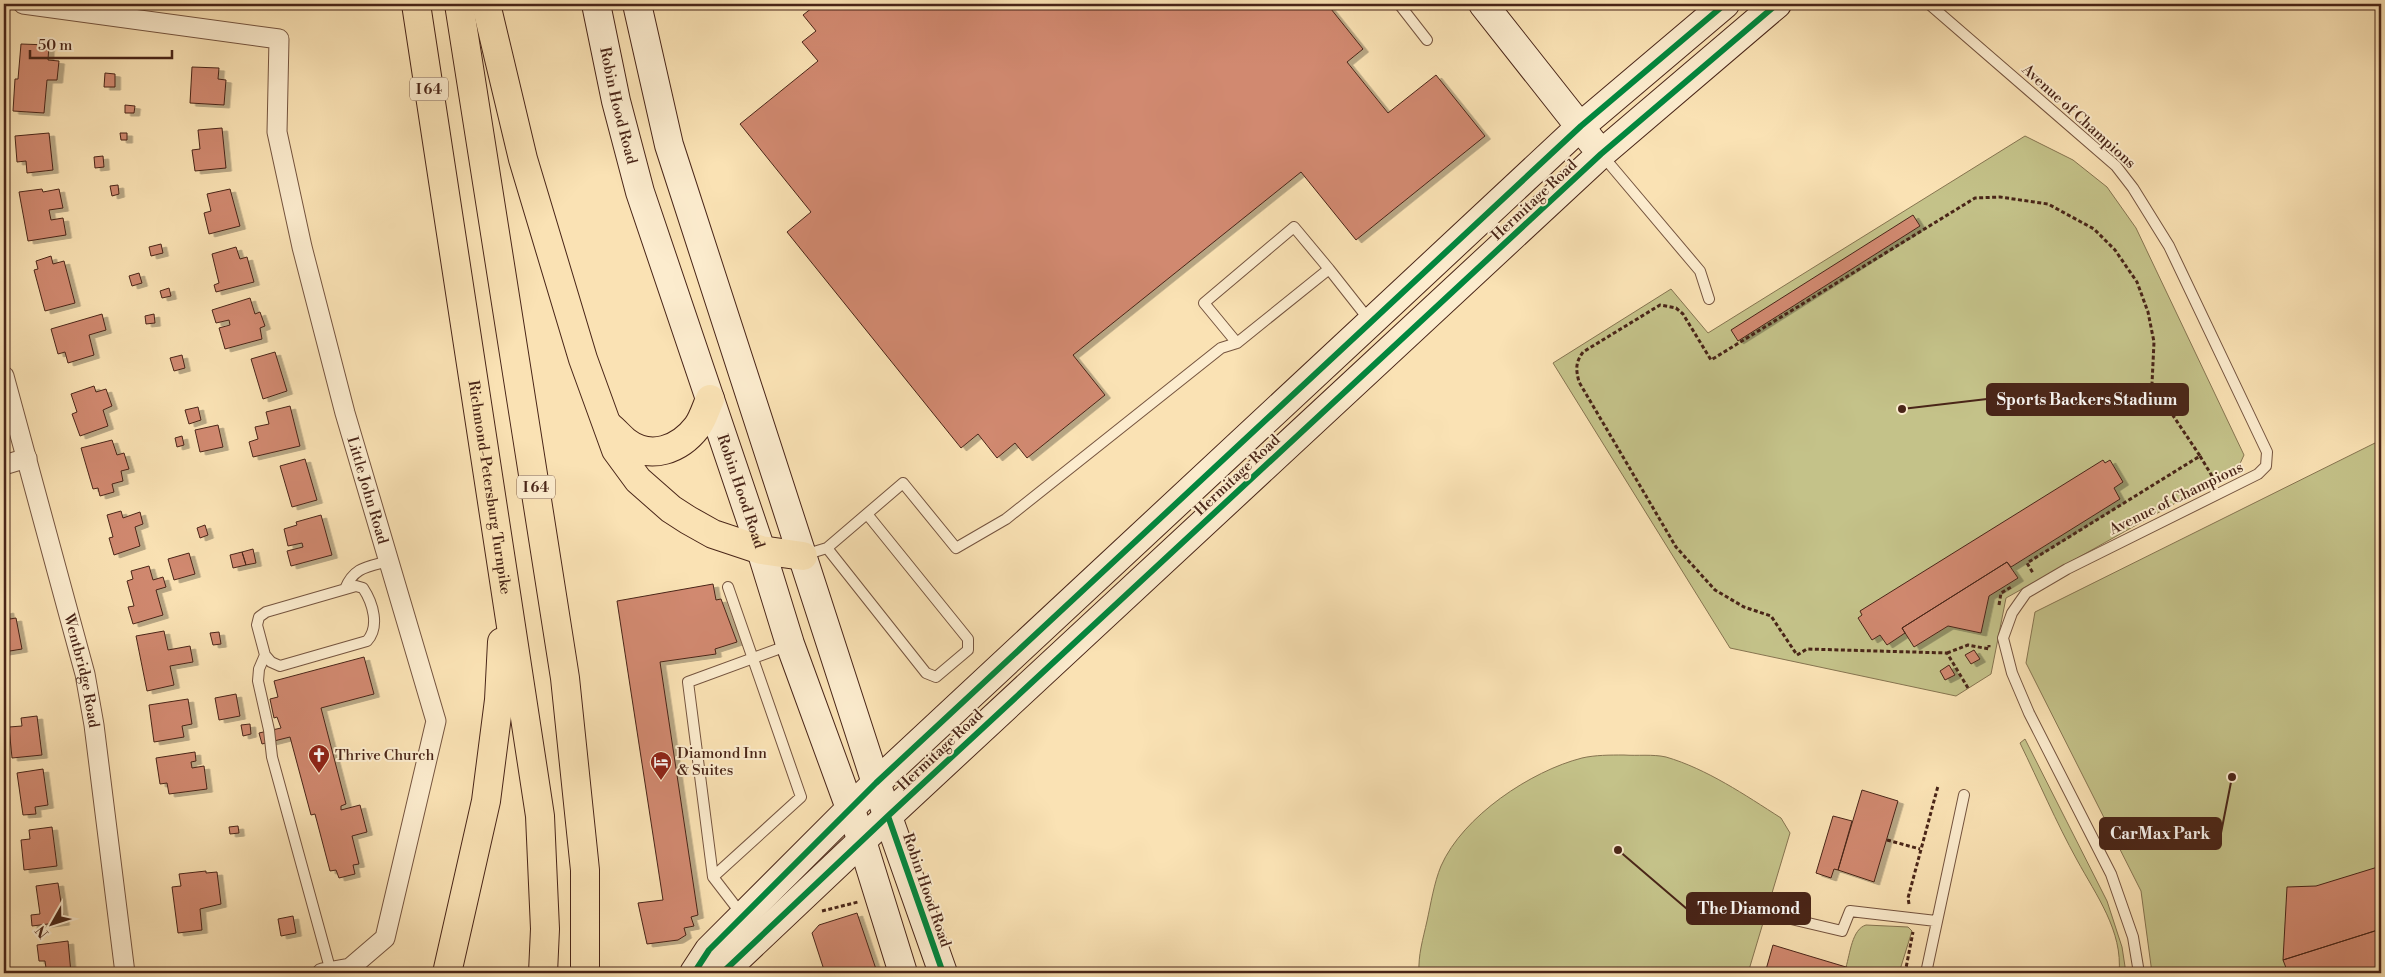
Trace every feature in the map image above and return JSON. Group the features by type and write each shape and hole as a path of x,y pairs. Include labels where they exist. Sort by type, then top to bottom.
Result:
{"highway":[{"name":"Richmond-Petersburg Turnpike","path":"416,4 540,816 545,929 543,973"},
{"name":"I 64","path":"459,4 565,678 586,870 585,973"},
{"path":"486,4 523,158 582,359 608,424 616,450 638,480 671,509 713,534 761,550 815,552"},
{"path":"608,424 627,443 651,452 662,452 686,439 698,425 710,399"},
{"path":"447,973 486,801 499,700 506,588"}],"street":[{"name":"Little John Road","path":"23,4 279,39 277,132 302,247 337,381 436,721 385,938 350,968 326,972"},
{"name":"Robin Hood Road","path":"596,4 616,102 640,192 761,550 790,644 862,841 903,973"},
{"name":"Robin Hood Road","path":"637,4 669,144 815,552 876,783 943,973"},
{"path":"1483,4 1581,126 1601,154"},
{"name":"Hermitage Road","path":"694,973 709,950 876,783 1581,126 1725,4"},
{"name":"Hermitage Road","path":"726,972 888,816 1601,154 1777,4"},
{"name":"Wentbridge Road","path":"4,376 85,674 94,725 125,973"},
{"path":"4,464 27,458"}],"lane":[{"path":"1399,4 1427,40"},
{"name":"Avenue of Champions","path":"1930,4 2116,166 2133,188 2158,230 2267,452 2266,466 2258,474 2067,569 2026,593 2012,613 2003,638 2012,673 2029,713 2111,874 2133,937 2139,973"},
{"path":"1601,154 1700,271 1710,300"},
{"path":"1236,343 1204,303 1294,227 1371,322"},
{"path":"867,514 968,639 968,650 936,676 926,673 815,552 867,514 903,483 956,548 1006,518 1221,348 1236,343 1329,270"},
{"path":"345,589 354,573 362,568 389,561"},
{"path":"356,586 363,588 367,594 376,625 373,635 367,641 280,666 271,662 265,655 257,625 259,617 266,612 356,586"},
{"path":"713,877 800,797 728,587"},
{"path":"744,916 713,877 688,682 790,644"},
{"path":"265,655 259,669 258,681 269,730 272,757 326,972"},
{"path":"1926,973 1964,795"},
{"path":"1766,913 1842,931 1850,911 1936,921"}],"path":[{"path":"1991,640 1989,649 1968,645 1947,652 1807,649 1797,655 1771,616 1744,607 1715,590 1676,547 1579,382 1576,368 1578,358 1582,352 1660,305 1668,306 1683,314 1711,360 1959,206 1975,198 2000,197 2048,204 2094,229 2121,258 2137,282 2148,312 2154,342 2152,384 2222,492"},
{"path":"2025,578 2033,573 2026,564 2200,456"},
{"path":"1997,612 2001,593 2017,583"},
{"path":"1947,652 1968,688"},
{"path":"1905,973 1913,940 1908,898 1938,786"},
{"path":"1887,840 1920,849"},
{"path":"822,911 862,902"}],"shaded area":[{"path":"2025,136 2073,160 2107,187 2136,228 2244,455 2238,468 2006,598 1991,674 1956,696 1730,648 1553,363 1671,289 1708,333"},
{"path":"2381,440 2381,973 2152,973 2141,891 2026,663 2035,612"},
{"path":"2025,739 2107,901 2122,947 2126,973 2119,973 2117,943 2107,914 2062,831 2020,743"},
{"path":"1624,755 1666,757 1696,768 1754,800 1781,818 1790,833 1748,973 1419,973 1421,947 1441,866 1451,848 1465,830 1501,798 1542,773 1582,758"},
{"path":"1866,925 1908,927 1912,931 1899,973 1866,973 1846,967 1855,937 1861,927"}],"building":[{"path":"817,4 1327,4 1363,49 1347,62 1388,113 1436,75 1485,136 1356,240 1301,172 1073,355 1105,395 1027,458 1015,443 997,458 978,434 961,448 787,232 811,212 740,124 818,61 802,42 816,31 803,15"},
{"path":"21,44 49,45 48,60 59,61 57,80 47,80 44,113 13,111 15,79 18,79"},
{"path":"192,67 219,68 218,79 226,80 224,105 190,103"},
{"path":"105,73 115,74 115,87 104,87"},
{"path":"125,105 135,106 134,113 125,113"},
{"path":"222,128 226,168 195,171 192,150 200,149 198,130"},
{"path":"49,133 53,170 27,173 26,161 17,162 15,136"},
{"path":"120,133 127,133 127,140 121,140"},
{"path":"103,156 104,167 95,168 94,157"},
{"path":"118,185 119,194 112,196 110,186"},
{"path":"42,189 43,192 59,189 63,208 49,210 51,220 63,218 66,235 28,241 19,192"},
{"path":"230,189 240,226 209,234 204,213 211,211 207,194"},
{"path":"1913,215 1920,226 1738,341 1731,330"},
{"path":"161,244 163,253 151,256 149,247"},
{"path":"236,247 240,259 247,257 254,282 216,292 214,285 219,283 212,254"},
{"path":"51,256 53,264 64,261 75,303 45,311 34,270 38,269 36,261"},
{"path":"139,273 142,283 132,286 129,276"},
{"path":"169,288 171,296 162,298 160,291"},
{"path":"250,298 255,314 260,312 265,326 260,328 262,339 225,349 219,328 230,325 229,320 216,323 212,310"},
{"path":"102,314 106,330 89,335 94,355 68,363 65,352 58,354 51,329"},
{"path":"154,314 155,323 146,324 145,316"},
{"path":"275,352 287,391 263,399 251,359"},
{"path":"182,355 185,368 174,371 170,358"},
{"path":"94,386 96,392 106,389 112,406 103,410 108,426 80,436 72,414 77,412 71,394"},
{"path":"290,406 300,446 253,457 249,442 258,439 255,427 269,424 266,412"},
{"path":"198,407 201,420 189,424 185,410"},
{"path":"218,425 223,447 200,452 195,430"},
{"path":"182,436 184,445 177,447 175,438"},
{"path":"112,440 117,455 124,453 129,469 121,471 123,481 112,484 114,492 100,496 98,488 93,489 81,448"},
{"path":"305,459 317,500 292,507 280,466"},
{"path":"2103,460 2105,463 2110,460 2123,482 2114,488 2120,499 2011,567 2007,562 1902,628 1905,633 1887,645 1880,635 1872,640 1858,618 1862,615 1860,611"},
{"path":"121,511 123,518 140,512 143,524 135,527 140,546 114,555 109,538 113,537 107,515"},
{"path":"321,515 332,555 291,566 287,551 303,547 302,543 288,546 284,529 297,525 296,522"},
{"path":"205,525 208,535 200,538 197,528"},
{"path":"253,549 256,563 246,565 242,552"},
{"path":"242,552 246,565 233,568 230,555"},
{"path":"189,553 195,574 174,580 168,559"},
{"path":"2007,562 2018,578 1989,596 1981,633 1948,626 1914,647 1902,628"},
{"path":"149,566 153,580 163,577 166,587 156,590 163,615 133,624 128,607 134,606 127,581 133,579 131,571"},
{"name":"Diamond Inn & Suites","path":"713,584 716,600 721,599 737,642 715,649 716,654 660,662 698,915 691,917 694,926 684,928 686,935 678,940 647,944 638,903 663,900 617,601"},
{"path":"8,610 10,619 16,618 22,649 4,652 4,611"},
{"path":"164,631 168,650 190,646 193,662 170,666 174,685 147,691 136,636"},
{"path":"219,632 221,644 213,645 210,633"},
{"path":"1974,650 1980,659 1971,664 1965,655"},
{"name":"Thrive Church","path":"364,657 374,694 321,708 346,804 341,806 341,810 360,805 367,832 352,836 359,864 353,865 355,874 339,878 336,870 330,871 315,814 311,815 290,737 262,744 259,733 281,728 277,717 274,718 270,699 278,697 274,681"},
{"path":"1949,665 1955,675 1945,680 1940,671"},
{"path":"236,694 240,716 219,720 215,698"},
{"path":"188,699 192,724 182,726 184,737 154,742 149,705"},
{"path":"37,716 42,755 12,758 9,727 22,726 21,718"},
{"path":"250,724 251,734 243,736 241,725"},
{"path":"195,752 196,761 191,762 192,768 204,766 207,789 169,794 167,783 160,784 156,758"},
{"path":"43,769 48,805 35,807 36,814 23,815 17,773"},
{"path":"1862,790 1898,801 1874,882 1838,870"},
{"path":"1833,816 1852,821 1838,870 1834,869 1831,878 1816,873"},
{"path":"238,826 239,833 230,834 229,827"},
{"path":"52,827 57,866 24,870 21,840 30,839 29,830"},
{"path":"2381,866 2381,929 2283,960 2287,887 2316,886"},
{"path":"206,871 206,873 217,872 221,904 200,909 202,930 178,933 172,887 181,886 179,874"},
{"path":"58,883 64,922 32,926 31,915 40,914 36,886"},
{"path":"857,913 877,972 825,973 812,933 819,925"},
{"path":"293,916 296,933 281,936 278,919"},
{"path":"2381,929 2381,973 2288,973 2283,960"},
{"path":"68,941 71,973 35,973 35,968 46,968 45,961 39,961 37,945"},
{"path":"1773,945 1806,955 1866,973 1765,973"}],"cycle path":[{"path":"694,973 709,950 876,783 1581,126 1725,4"},
{"path":"722,973 888,816 1601,154 1777,4"},
{"path":"888,816 943,973"}],"place":[{"name":"Sports Backers Stadium","path":"1902,409"},
{"name":"Thrive Church","path":"319,774"},
{"name":"CarMax Park","path":"2232,777"},
{"name":"Diamond Inn & Suites","path":"661,781"},
{"name":"The Diamond","path":"1618,850"}]}
